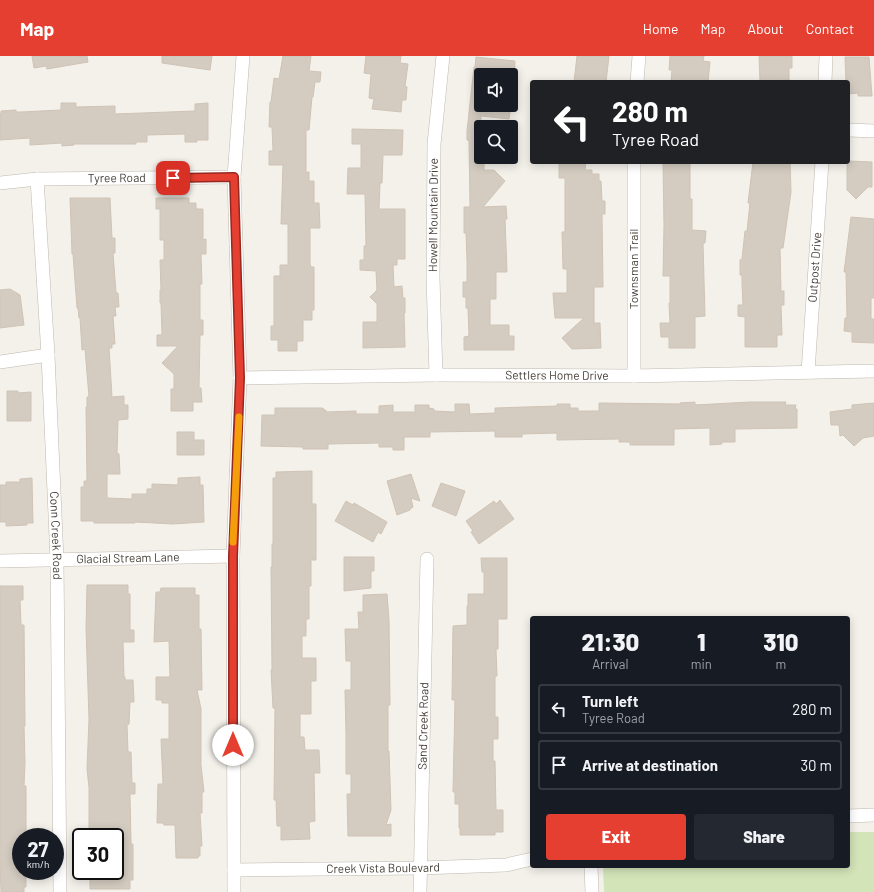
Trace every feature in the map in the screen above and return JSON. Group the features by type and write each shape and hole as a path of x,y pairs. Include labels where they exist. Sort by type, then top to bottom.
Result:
{"street":[{"path":"234,892 233,556 240,378 234,177 243,56"},
{"name":"Howell Mountain Drive","path":"436,375 433,278 434,144 443,56"},
{"path":"637,80 639,56"},
{"path":"825,80 826,56"},
{"path":"850,130 874,131"},
{"name":"Townsman Trail","path":"634,164 634,376"},
{"name":"Outpost Drive","path":"808,372 822,164"},
{"name":"Tyree Road","path":"0,183 37,179 234,177"},
{"name":"Conn Creek Road","path":"37,179 48,355 57,560 60,892"},
{"path":"0,362 48,355"},
{"name":"Settlers Home Drive","path":"240,378 436,375 634,376 874,371"},
{"name":"Glacial Stream Lane","path":"0,561 233,556"},
{"name":"Sand Creek Road","path":"420,892 427,559"},
{"path":"850,816 874,815"},
{"name":"Creek Vista Boulevard","path":"234,870 420,868 506,865 530,859"},
{"path":"591,868 592,892"}],"green space":[{"path":"850,832 874,832 874,892 604,892 603,868 850,868"}],"building":[{"path":"32,56 87,56 88,62 47,69 46,66 34,68"},
{"path":"162,56 212,56 210,70 162,63"},
{"path":"283,56 311,56 309,71 321,72 320,82 315,82 309,130 306,130 306,172 309,172 309,181 314,181 314,203 319,203 320,228 310,228 310,264 311,267 314,267 314,310 312,310 312,320 303,320 303,341 297,341 297,351 278,351 278,340 271,340 271,326 274,326 274,276 280,276 280,265 288,265 288,224 281,224 283,165 269,165 269,151 273,151 272,127 269,127 270,102 274,78 279,79"},
{"path":"366,56 401,56 400,63 408,64 405,86 407,87 406,100 402,100 401,112 372,109 374,99 369,98 371,74 364,73"},
{"path":"577,56 609,56 606,80 574,80"},
{"path":"670,56 704,56 703,61 710,62 708,80 671,80 672,70 669,70"},
{"path":"759,56 792,56 792,68 789,68 789,80 760,80"},
{"path":"476,57 515,61 514,68 474,68 474,112 510,112 509,119 481,116 481,120 474,120 474,164 484,164 484,170 494,170 505,181 483,207 506,206 507,272 496,272 496,299 490,299 490,325 509,325 509,336 514,336 514,350 464,350 464,337 469,336 468,308 466,308 466,297 463,297 463,282 467,282 464,207 470,207 469,140 467,140 467,131 474,67"},
{"path":"845,57 869,57 872,96 858,96 858,93 850,94 850,80 846,80"},
{"path":"61,103 76,103 76,107 115,106 115,114 195,111 195,104 208,103 208,140 185,142 185,134 147,135 147,142 136,142 136,144 74,144 62,146 62,143 30,145 30,138 0,140 1,111 16,110 16,112 21,112 61,110"},
{"path":"352,129 403,130 402,155 383,155 379,209 405,209 405,259 397,259 397,265 393,265 394,287 402,286 403,298 405,298 405,347 363,348 363,322 377,322 377,304 370,297 377,290 376,271 360,270 360,260 364,260 364,246 366,246 365,194 347,194 348,168 361,168 361,144 352,144"},
{"path":"850,161 872,162 872,187 868,187 856,199 847,190 847,164 850,164"},
{"path":"559,164 586,164 585,170 592,170 592,174 599,174 599,181 601,181 602,201 605,201 605,214 602,214 603,287 594,287 594,323 600,323 601,348 572,349 562,338 584,318 555,318 553,293 567,293 567,269 563,269 562,232 565,232 565,178 559,178"},
{"path":"663,164 690,164 692,230 706,231 705,243 703,243 705,316 695,317 695,348 669,348 669,337 661,337 660,323 670,323 670,276 663,276"},
{"path":"753,164 790,164 791,192 783,248 780,248 781,291 784,291 784,305 781,305 782,335 777,335 777,347 745,347 745,317 738,316 738,305 743,305 740,260 742,259 745,231 747,231 750,203 748,203"},
{"path":"70,198 110,198 112,238 115,238 115,253 113,253 116,293 118,293 119,307 115,307 116,316 113,316 115,344 112,344 112,348 109,348 112,397 124,396 124,405 128,405 128,419 118,420 117,453 119,454 120,474 107,474 107,498 132,499 132,494 147,494 147,489 152,489 152,484 178,485 178,478 200,477 200,485 203,485 204,522 173,524 135,522 94,523 94,521 81,521 81,487 84,487 84,481 87,481 86,407 87,397 89,397 85,349 82,350 80,318 77,308 72,254"},
{"path":"156,198 189,198 189,203 196,203 196,209 203,209 203,240 206,239 206,254 201,254 202,284 200,284 200,320 203,320 203,335 200,335 199,388 201,388 202,402 193,402 193,411 171,411 171,389 174,389 174,374 162,363 178,346 157,346 157,335 162,335 160,260 164,260 164,240 160,240 160,209 156,209"},
{"path":"851,217 874,219 874,298 871,298 871,319 874,319 874,343 852,342 852,332 844,331 845,318 847,318 846,272 844,272"},
{"path":"10,289 20,295 24,325 0,328 0,290"},
{"path":"7,391 18,391 18,393 31,392 31,421 7,421"},
{"path":"695,402 695,405 786,402 785,405 796,405 797,428 735,429 735,442 722,442 722,444 710,445 710,428 674,429 674,445 630,445 630,442 619,442 619,439 557,440 557,433 522,434 522,437 495,437 495,431 430,432 430,437 404,437 404,450 393,450 393,447 379,447 379,443 328,444 328,449 261,446 262,415 275,415 275,408 322,408 324,411 326,410 326,412 356,411 356,414 379,414 379,406 393,405 393,412 415,412 415,405 429,405 429,408 434,409 434,411 455,412 455,404 469,404 470,414 495,413 495,408 557,406 557,404 570,404 570,408 578,408 578,411 599,411 599,403 680,404"},
{"path":"874,403 874,436 863,438 854,446 843,435 840,436 839,425 831,425 830,412 852,409 852,405"},
{"path":"177,432 194,432 194,440 204,440 204,455 177,455"},
{"path":"312,471 312,504 316,504 316,560 311,560 309,619 306,619 306,636 302,636 302,658 316,658 316,681 311,681 311,714 300,714 300,737 304,737 305,750 319,750 320,773 314,773 315,821 309,822 310,839 281,840 281,826 277,826 276,800 274,800 275,708 273,708 271,670 273,478 276,478 276,472"},
{"path":"411,474 420,501 411,498 413,507 410,510 397,515 387,481"},
{"path":"32,478 33,523 27,523 27,525 6,526 6,522 0,522 0,485 6,485 6,482 20,482 20,479"},
{"path":"441,483 465,491 456,516 432,506"},
{"path":"500,500 514,519 479,544 466,521 494,501 496,504"},
{"path":"346,501 353,505 354,503 387,522 381,534 378,532 373,542 335,521"},
{"path":"344,557 374,557 374,571 371,571 371,588 344,591"},
{"path":"481,558 507,558 507,619 498,619 498,649 496,649 497,676 495,676 495,717 498,717 498,739 493,739 496,810 503,810 503,832 495,832 495,835 460,835 459,804 455,804 455,792 453,792 455,700 452,700 453,626 467,625 468,594 484,594 484,572 482,572"},
{"path":"87,585 128,585 128,594 130,594 130,630 134,630 134,642 123,642 124,677 125,680 133,680 134,702 130,702 129,724 127,725 128,752 131,752 132,783 135,783 135,794 130,794 131,844 133,844 133,880 130,880 130,889 90,889 90,880 124,880 124,828 89,828 89,787 87,769 89,719 86,628"},
{"path":"0,586 23,586 23,600 20,600 21,625 24,625 24,786 26,786 26,828 12,828 12,880 26,880 24,892 1,892"},
{"path":"161,588 195,588 195,595 199,595 202,690 197,690 201,709 201,765 204,792 202,792 202,813 200,813 202,846 200,846 200,856 198,856 198,858 176,858 175,825 164,825 163,823 157,823 158,784 163,784 161,739 169,739 169,703 162,703 162,700 156,700 156,677 170,677 169,641 154,642 156,592 160,592"},
{"path":"387,594 389,620 390,705 388,705 388,751 391,810 386,825 391,824 391,836 348,836 347,794 351,794 351,774 346,774 345,690 351,690 351,661 346,661 345,629 359,629 358,612 363,612 363,595"}],"slow traffic":[{"path":"233,542 239,417"}],"route":[{"path":"173,178 234,177 240,378 233,556 233,745"}]}
